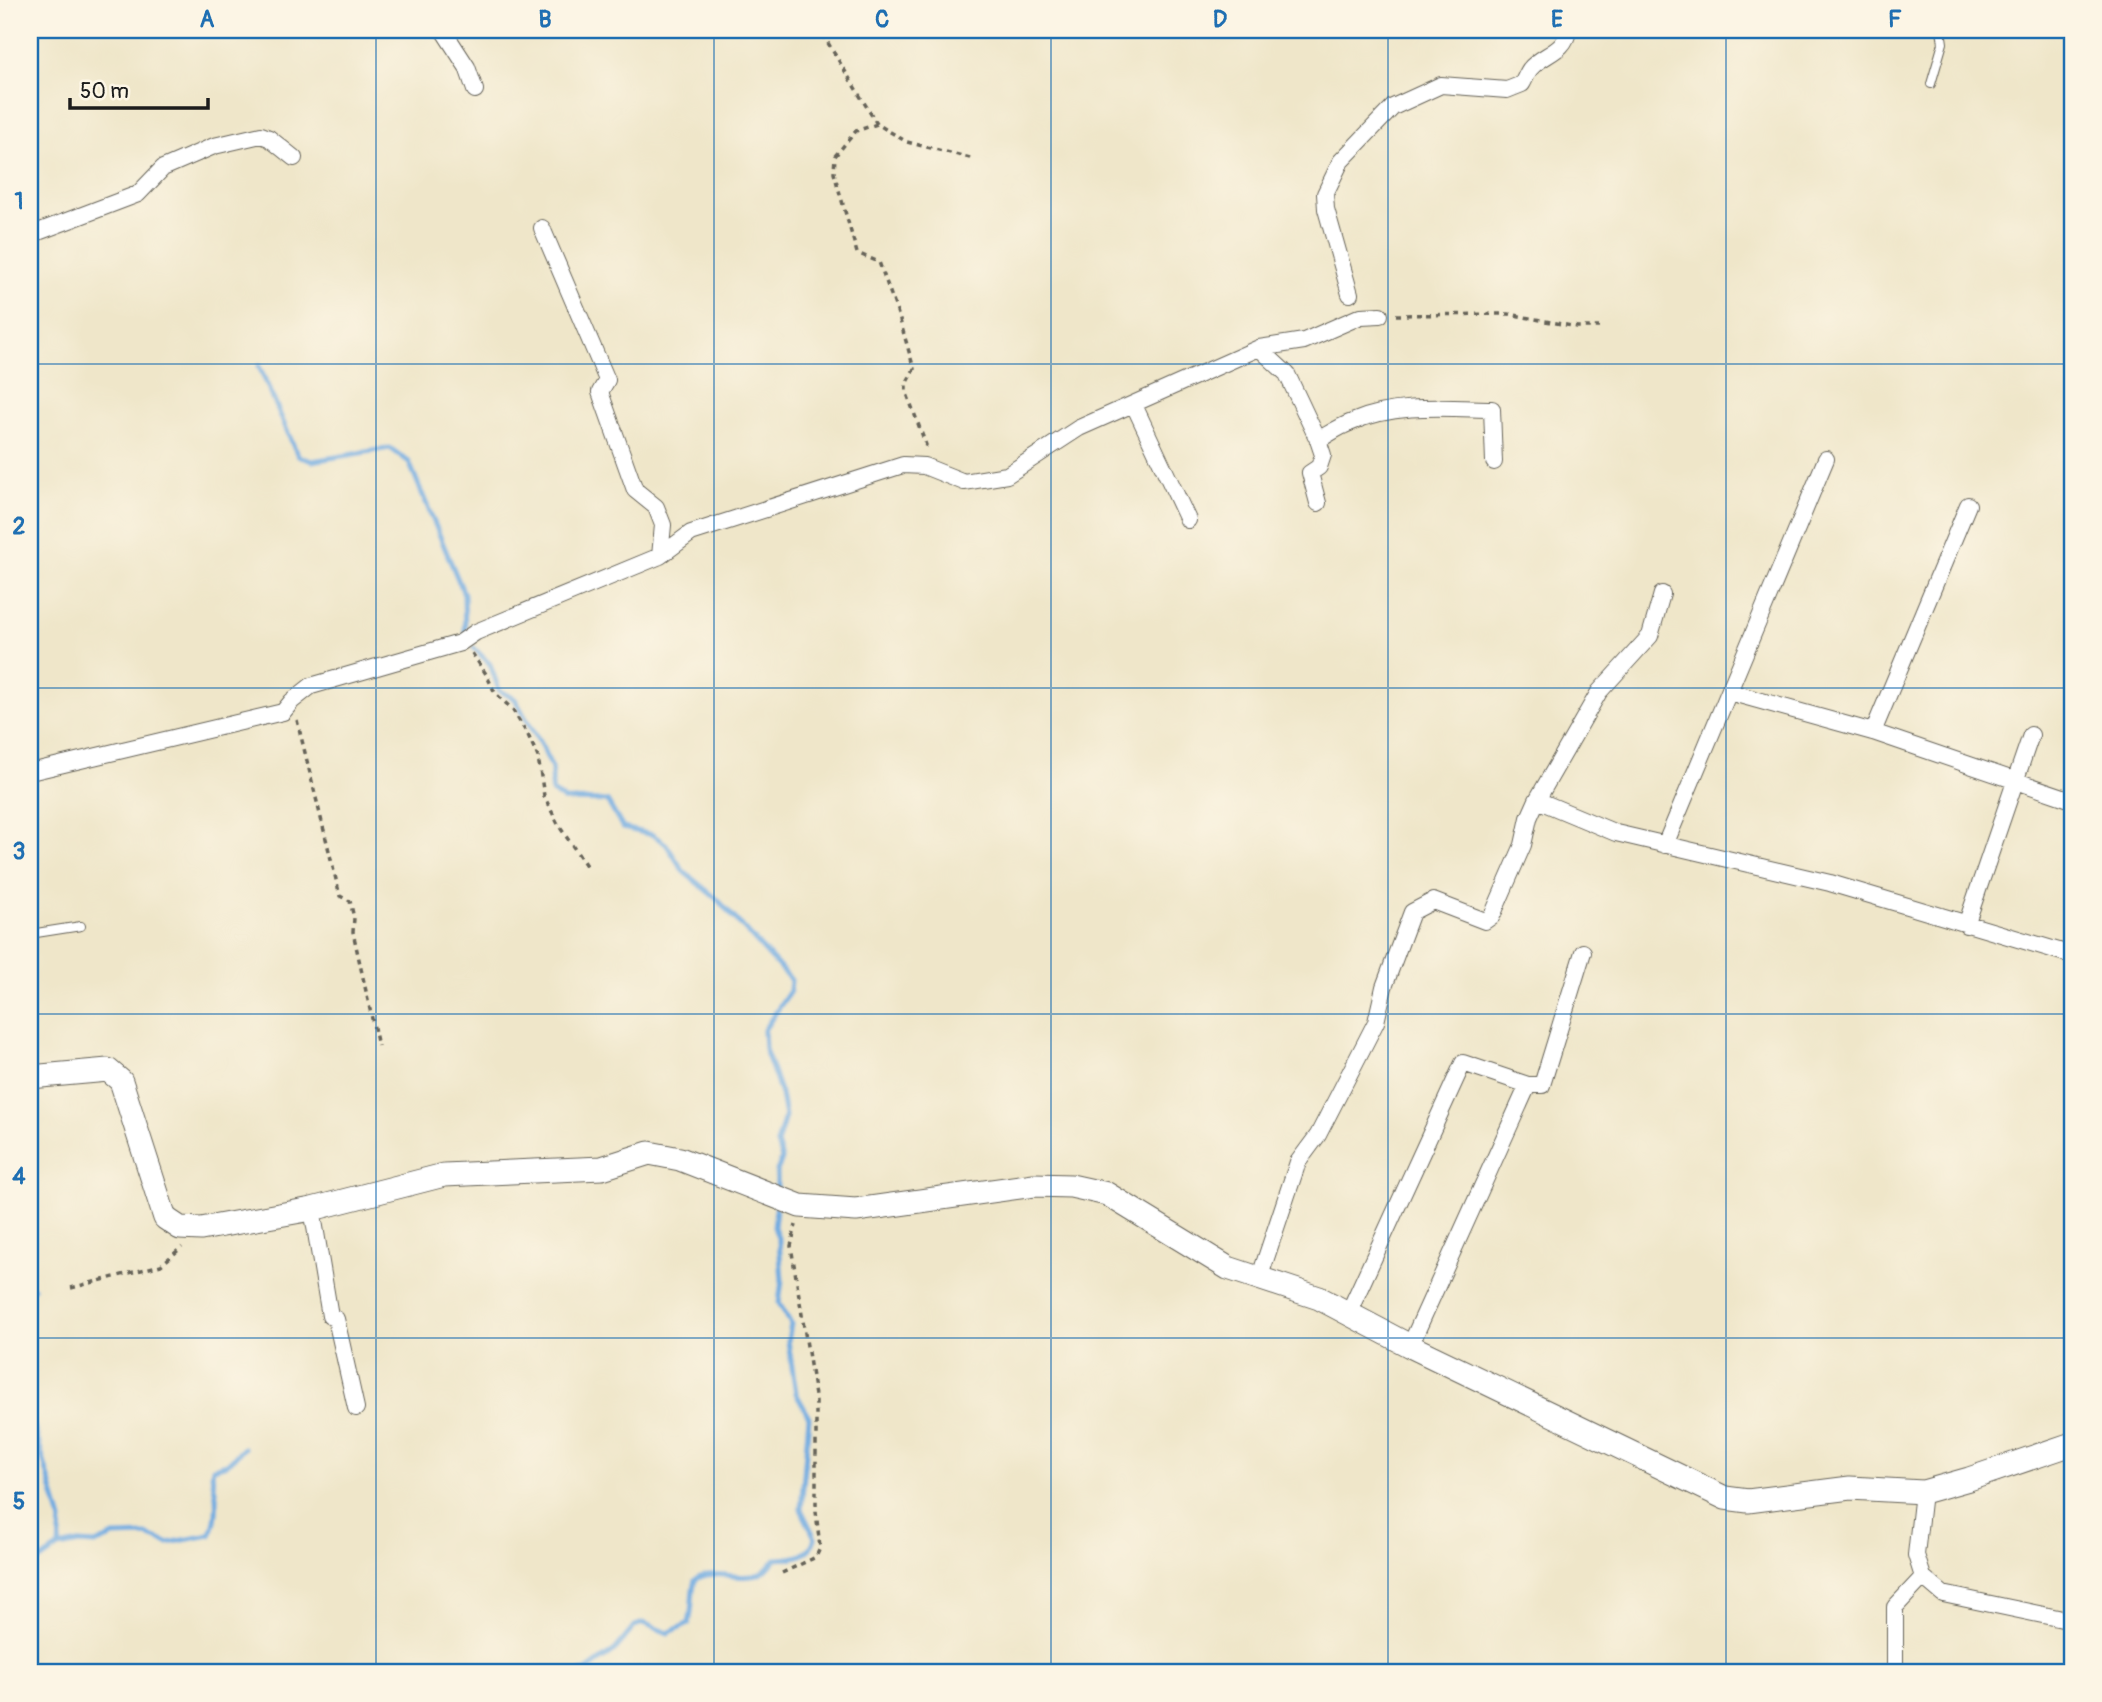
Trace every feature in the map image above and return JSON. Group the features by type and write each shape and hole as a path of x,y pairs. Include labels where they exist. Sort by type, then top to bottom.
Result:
{"street":[{"path":"443,30 467,68 475,90"},
{"path":"1350,294 1325,201 1325,194 1341,162 1393,107 1441,85 1507,90 1522,84 1531,67 1555,52 1567,37 1568,30"},
{"path":"30,235 138,194 163,168 214,146 261,135 269,138 294,158"},
{"path":"542,228 607,380 600,392 635,490 656,507 660,516 663,526 660,556"},
{"path":"30,772 283,712 311,686 460,643 477,632 660,556 691,533 903,465 924,466 964,482 1007,475 1079,428 1259,348 1304,341 1361,316 1380,316"},
{"path":"1259,348 1287,374 1318,440 1323,455 1319,467 1310,473 1318,503"},
{"path":"1133,405 1188,520"},
{"path":"1318,440 1352,422 1387,411 1417,408 1492,410 1494,462"},
{"path":"1665,845 1826,459"},
{"path":"1873,732 1968,505"},
{"path":"1259,1279 1298,1162 1318,1135 1376,1022 1384,986 1412,912 1433,901 1485,921 1492,916 1523,845 1529,818 1537,800 1599,692 1650,636 1662,594"},
{"path":"1729,692 1873,732 2072,800"},
{"path":"1966,925 2031,735"},
{"path":"1537,800 1616,833 1830,883 2072,955"},
{"path":"1348,1314 1463,1063 1528,1084 1542,1084 1583,952"},
{"path":"30,1077 108,1070 121,1081 165,1218 180,1228 201,1229 312,1209 444,1175 602,1168 649,1153 680,1159 800,1206 856,1210 1034,1185 1071,1186 1107,1194 1228,1268 1319,1298 1410,1346 1725,1497 1748,1501 1850,1488 1923,1492 2072,1444"},
{"path":"1410,1346 1528,1084"},
{"path":"312,1209 330,1316 336,1319 356,1408"},
{"path":"1923,1492 1916,1555 1923,1577 1943,1594 2072,1621"},
{"path":"1895,1672 1895,1606 1923,1577"}],"lane":[{"path":"1931,84 1943,43 1941,30"},
{"path":"30,934 82,926"}],"path":[{"path":"813,30 825,38 877,124 907,142 974,159"},
{"path":"877,124 856,131 835,156 834,173 858,253 879,262 914,369 906,384 906,391 926,445 919,457 903,465"},
{"path":"1380,316 1509,314 1577,327 1599,327"},
{"path":"460,643 473,654 495,693 512,709 528,735 538,757 544,796 559,827 587,867"},
{"path":"292,701 340,896 350,901 354,918 353,932 378,1046"},
{"path":"782,1573 816,1557 820,1548 816,1511 816,1402 791,1246 800,1206"},
{"path":"71,1287 161,1265 201,1229"}],"waterway":[{"path":"259,366 298,456 312,461 390,448 409,462 464,594 465,632"},
{"path":"474,648 490,664 499,690 515,699 542,747 552,768 552,792 565,800 607,801 623,828 653,835 666,844 684,872 717,899 791,980 790,991 764,1030 765,1049 781,1094 785,1116 777,1144 782,1159 777,1171 777,1189"},
{"path":"581,1672 615,1650 635,1626 643,1623 668,1633 689,1623 695,1580 702,1576 718,1574 760,1574 776,1559 805,1553 815,1538 801,1509 809,1417 796,1393 788,1341 791,1324 779,1303 782,1280 779,1241 774,1227 776,1208"},
{"path":"30,1287 34,1288"},
{"path":"30,1413 61,1520 59,1547"},
{"path":"30,1567 59,1547 79,1543 95,1544 114,1536 146,1535 168,1543 210,1535 216,1511 213,1468 227,1464 244,1448"}]}
